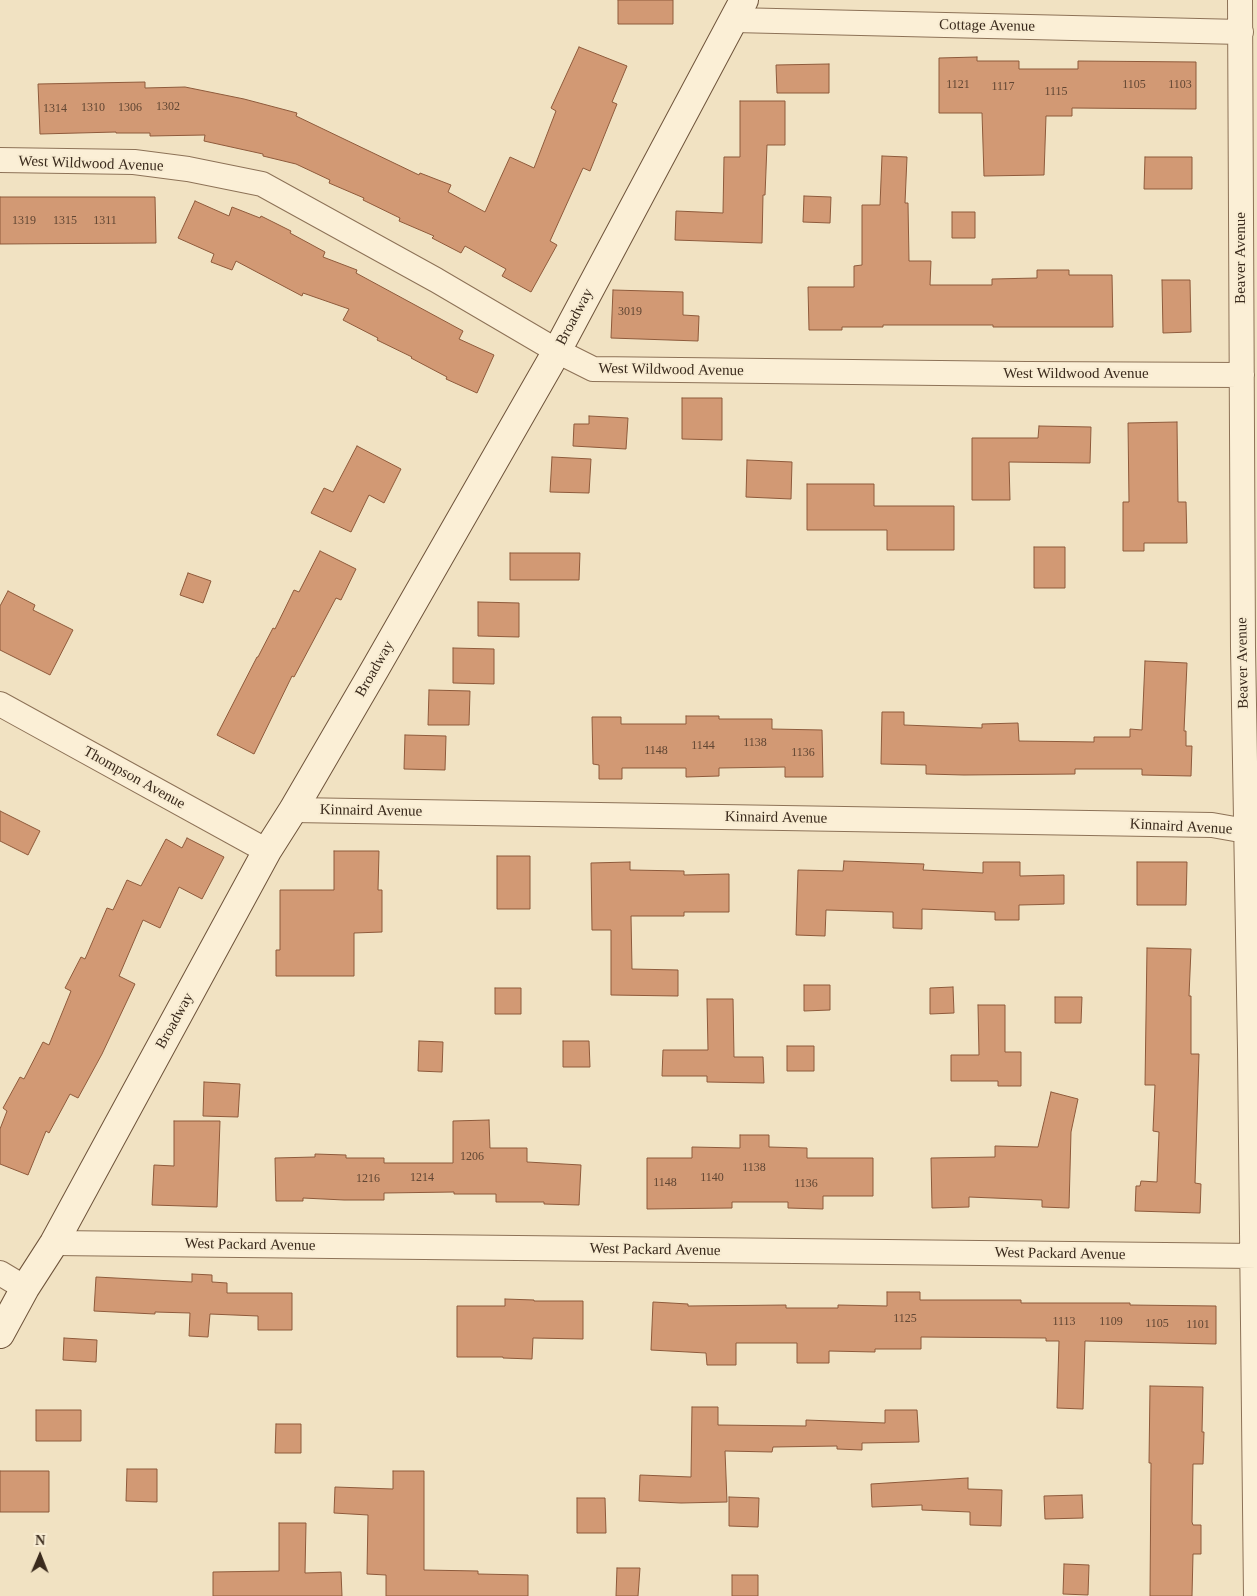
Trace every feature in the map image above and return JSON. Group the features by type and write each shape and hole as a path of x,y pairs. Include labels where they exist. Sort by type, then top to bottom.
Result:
{"main road":[{"name":"Broadway","path":"0,1334 54,1243 267,851 293,810 557,351 738,10"}],"street":[{"name":"Beaver Avenue","path":"1240,0 1246,42 1242,375 1249,446 1242,638 1252,834 1256,1596"},
{"name":"Cottage Avenue","path":"738,10 1246,42"},
{"name":"West Wildwood Avenue","path":"0,160 134,162 188,168 262,184 592,369 1242,375"},
{"name":"Thompson Avenue","path":"0,704 267,851"},
{"name":"Kinnaird Avenue","path":"293,810 1202,825 1252,834"},
{"name":"West Packard Avenue","path":"54,1243 1255,1256"},
{"path":"0,1273 26,1288"}],"building":[{"path":"618,0 673,0 673,24 618,24"},
{"path":"579,47 627,66 612,102 617,104 590,171 583,168 550,241 557,245 531,292 502,276 506,269 465,246 461,253 432,238 434,236 399,221 400,218 363,200 364,198 329,183 330,180 296,164 263,156 263,154 204,141 205,135 150,136 150,133 116,132 40,134 38,84 145,82 145,88 185,87 244,99 297,113 296,116 419,175 420,173 451,185 448,192 485,212 510,157 534,168 556,111 551,108"},
{"path":"977,57 977,61 1019,61 1019,69 1078,69 1078,61 1196,62 1196,109 1072,108 1072,116 1046,116 1044,175 984,176 982,113 939,113 939,58"},
{"path":"829,64 829,93 777,93 776,65"},
{"path":"740,101 785,101 785,145 767,145 762,243 675,240 676,211 723,213 724,157 740,157"},
{"path":"882,156 907,157 905,203 908,203 909,261 931,261 930,285 992,285 992,279 1037,278 1037,270 1069,270 1069,275 1112,275 1113,327 883,325 883,327 842,327 842,330 809,330 808,287 854,287 854,266 862,265 862,205 880,205"},
{"path":"1145,157 1192,157 1192,189 1144,189"},
{"path":"804,196 831,197 830,223 803,222"},
{"path":"0,197 155,197 156,243 0,244"},
{"path":"195,201 229,216 232,207 260,218 261,216 291,231 290,233 325,252 323,257 357,270 356,273 463,331 459,339 494,355 477,393 446,379 447,377 343,320 349,309 303,293 302,296 236,261 232,270 211,262 214,254 178,238"},
{"path":"952,212 975,212 975,238 952,238"},
{"path":"1162,280 1190,280 1191,332 1163,333"},
{"path":"613,290 683,292 683,315 699,316 698,341 611,338"},
{"path":"682,398 722,398 722,440 682,439"},
{"path":"589,416 628,418 626,449 573,446 574,424 589,424"},
{"path":"1177,422 1178,502 1186,502 1187,543 1144,543 1144,551 1123,551 1123,502 1129,502 1128,423"},
{"path":"1039,426 1091,427 1090,463 1009,462 1010,500 972,500 972,438 1038,438"},
{"path":"357,446 401,469 384,503 369,495 351,532 311,513 324,488 333,492"},
{"path":"552,457 591,459 589,493 550,492"},
{"path":"747,460 792,462 791,499 746,497"},
{"path":"807,484 874,484 874,506 954,506 954,550 887,550 887,530 807,530"},
{"path":"1034,547 1065,547 1065,588 1034,588"},
{"path":"320,551 356,569 341,600 336,598 294,677 292,676 254,754 217,735 257,657 273,628 275,629 294,590 299,592"},
{"path":"510,553 580,553 579,580 510,580"},
{"path":"188,573 211,581 203,603 180,595"},
{"path":"8,591 35,605 33,610 73,630 50,675 0,650 0,606"},
{"path":"478,602 519,603 519,637 478,636"},
{"path":"453,648 494,649 494,684 453,683"},
{"path":"1145,661 1187,663 1184,731 1186,731 1186,746 1192,746 1191,776 1142,775 1142,769 1075,769 1075,774 926,774 926,765 881,764 882,712 904,712 904,725 982,728 982,724 1018,723 1019,741 1094,742 1094,737 1130,737 1130,729 1142,730"},
{"path":"429,690 470,691 469,725 428,725"},
{"path":"686,716 719,716 719,719 772,719 772,729 822,730 823,777 785,777 785,767 719,768 719,776 686,777 686,768 622,768 622,779 599,779 599,765 593,764 592,717 621,717 621,724 686,724"},
{"path":"405,735 446,736 445,770 404,769"},
{"path":"0,811 40,831 28,855 0,841"},
{"path":"187,838 224,857 202,899 179,887 160,928 143,920 119,976 135,984 102,1054 78,1098 70,1094 49,1133 46,1131 28,1175 0,1164 0,1129 7,1111 3,1108 20,1077 24,1079 43,1042 49,1045 71,991 65,988 81,957 85,959 107,908 113,910 127,880 141,886 166,839 182,848"},
{"path":"334,851 379,851 378,890 382,890 382,932 354,933 354,976 276,976 276,950 280,950 280,890 334,890"},
{"path":"497,856 530,856 530,909 497,909"},
{"path":"844,861 924,864 923,870 983,873 983,862 1020,862 1020,876 1064,875 1064,904 1019,905 1019,920 995,920 995,912 922,909 922,929 893,928 893,912 826,910 825,936 796,935 798,870 843,871"},
{"path":"630,862 630,870 684,871 684,875 729,874 729,912 684,912 684,916 631,916 632,969 678,970 678,996 611,995 611,930 592,930 591,863"},
{"path":"1137,862 1187,862 1186,905 1137,905"},
{"path":"1147,948 1191,949 1189,996 1191,996 1191,1054 1199,1054 1195,1183 1201,1184 1200,1213 1135,1211 1136,1186 1140,1186 1141,1181 1157,1182 1159,1132 1153,1131 1155,1085 1145,1085"},
{"path":"804,985 830,985 830,1010 804,1011"},
{"path":"953,987 954,1013 930,1014 930,988"},
{"path":"495,988 521,988 521,1014 495,1014"},
{"path":"1055,997 1082,997 1081,1023 1055,1023"},
{"path":"707,999 733,999 734,1057 763,1057 764,1083 707,1082 707,1076 662,1076 663,1050 708,1050"},
{"path":"978,1005 1005,1005 1005,1052 1021,1052 1021,1086 998,1086 998,1081 951,1081 951,1055 979,1055"},
{"path":"419,1041 443,1042 442,1072 418,1071"},
{"path":"563,1041 589,1041 590,1067 563,1067"},
{"path":"787,1046 814,1046 814,1071 787,1071"},
{"path":"204,1082 240,1084 238,1117 203,1116"},
{"path":"1051,1092 1078,1099 1071,1132 1069,1208 1042,1207 1042,1200 969,1197 969,1207 932,1208 931,1158 995,1157 995,1146 1038,1147"},
{"path":"489,1120 490,1148 527,1148 527,1162 581,1165 579,1205 544,1204 544,1202 496,1202 496,1194 454,1194 454,1192 384,1193 384,1200 303,1198 303,1201 276,1201 275,1158 315,1157 315,1154 346,1155 346,1158 384,1158 384,1163 453,1163 453,1121"},
{"path":"174,1121 220,1121 217,1207 152,1205 154,1165 174,1166"},
{"path":"740,1135 769,1135 769,1147 807,1148 807,1158 873,1158 873,1196 823,1196 823,1209 788,1208 788,1202 732,1202 732,1208 647,1209 647,1158 692,1158 692,1147 740,1148"},
{"path":"192,1274 212,1275 212,1282 227,1283 227,1293 292,1293 292,1330 258,1330 258,1316 210,1314 208,1337 189,1336 190,1313 155,1312 155,1314 94,1311 96,1277 192,1282"},
{"path":"887,1292 920,1292 920,1300 1021,1300 1021,1303 1130,1303 1130,1305 1216,1306 1216,1344 1085,1341 1083,1409 1057,1408 1059,1341 1046,1341 1046,1338 921,1337 921,1349 875,1349 875,1352 829,1351 829,1363 797,1363 797,1343 736,1343 736,1365 707,1365 706,1353 651,1350 653,1302 688,1304 688,1306 786,1305 786,1308 838,1308 838,1305 887,1306"},
{"path":"505,1299 583,1301 583,1339 533,1338 532,1359 457,1357 457,1306 505,1306"},
{"path":"64,1338 97,1340 96,1362 63,1360"},
{"path":"1150,1386 1203,1387 1203,1464 1193,1464 1192,1522 1193,1525 1201,1525 1201,1554 1193,1554 1192,1596 1150,1596"},
{"path":"692,1407 718,1407 718,1425 806,1426 806,1420 885,1423 885,1410 917,1410 919,1442 862,1443 862,1450 837,1449 837,1446 773,1447 772,1452 725,1451 727,1502 681,1503 639,1501 640,1475 691,1477"},
{"path":"36,1410 81,1410 81,1441 36,1441"},
{"path":"276,1424 301,1424 301,1453 275,1453"},
{"path":"127,1469 157,1469 157,1502 126,1501"},
{"path":"0,1471 49,1471 49,1512 0,1512"},
{"path":"393,1471 424,1471 424,1570 478,1571 478,1574 528,1575 528,1596 386,1596 386,1575 367,1574 368,1515 334,1513 335,1487 393,1489"},
{"path":"968,1478 968,1489 1002,1490 1001,1526 970,1525 970,1512 922,1510 922,1505 872,1507 871,1484"},
{"path":"1082,1495 1083,1518 1045,1519 1044,1496"},
{"path":"729,1497 759,1498 758,1527 729,1526"},
{"path":"577,1498 605,1498 606,1533 577,1533"},
{"path":"279,1523 306,1523 305,1573 341,1572 342,1596 213,1596 213,1572 279,1571"},
{"path":"1064,1564 1089,1565 1088,1595 1063,1594"},
{"path":"617,1568 640,1568 638,1596 616,1596"},
{"path":"732,1575 758,1575 758,1596 732,1596"}]}
